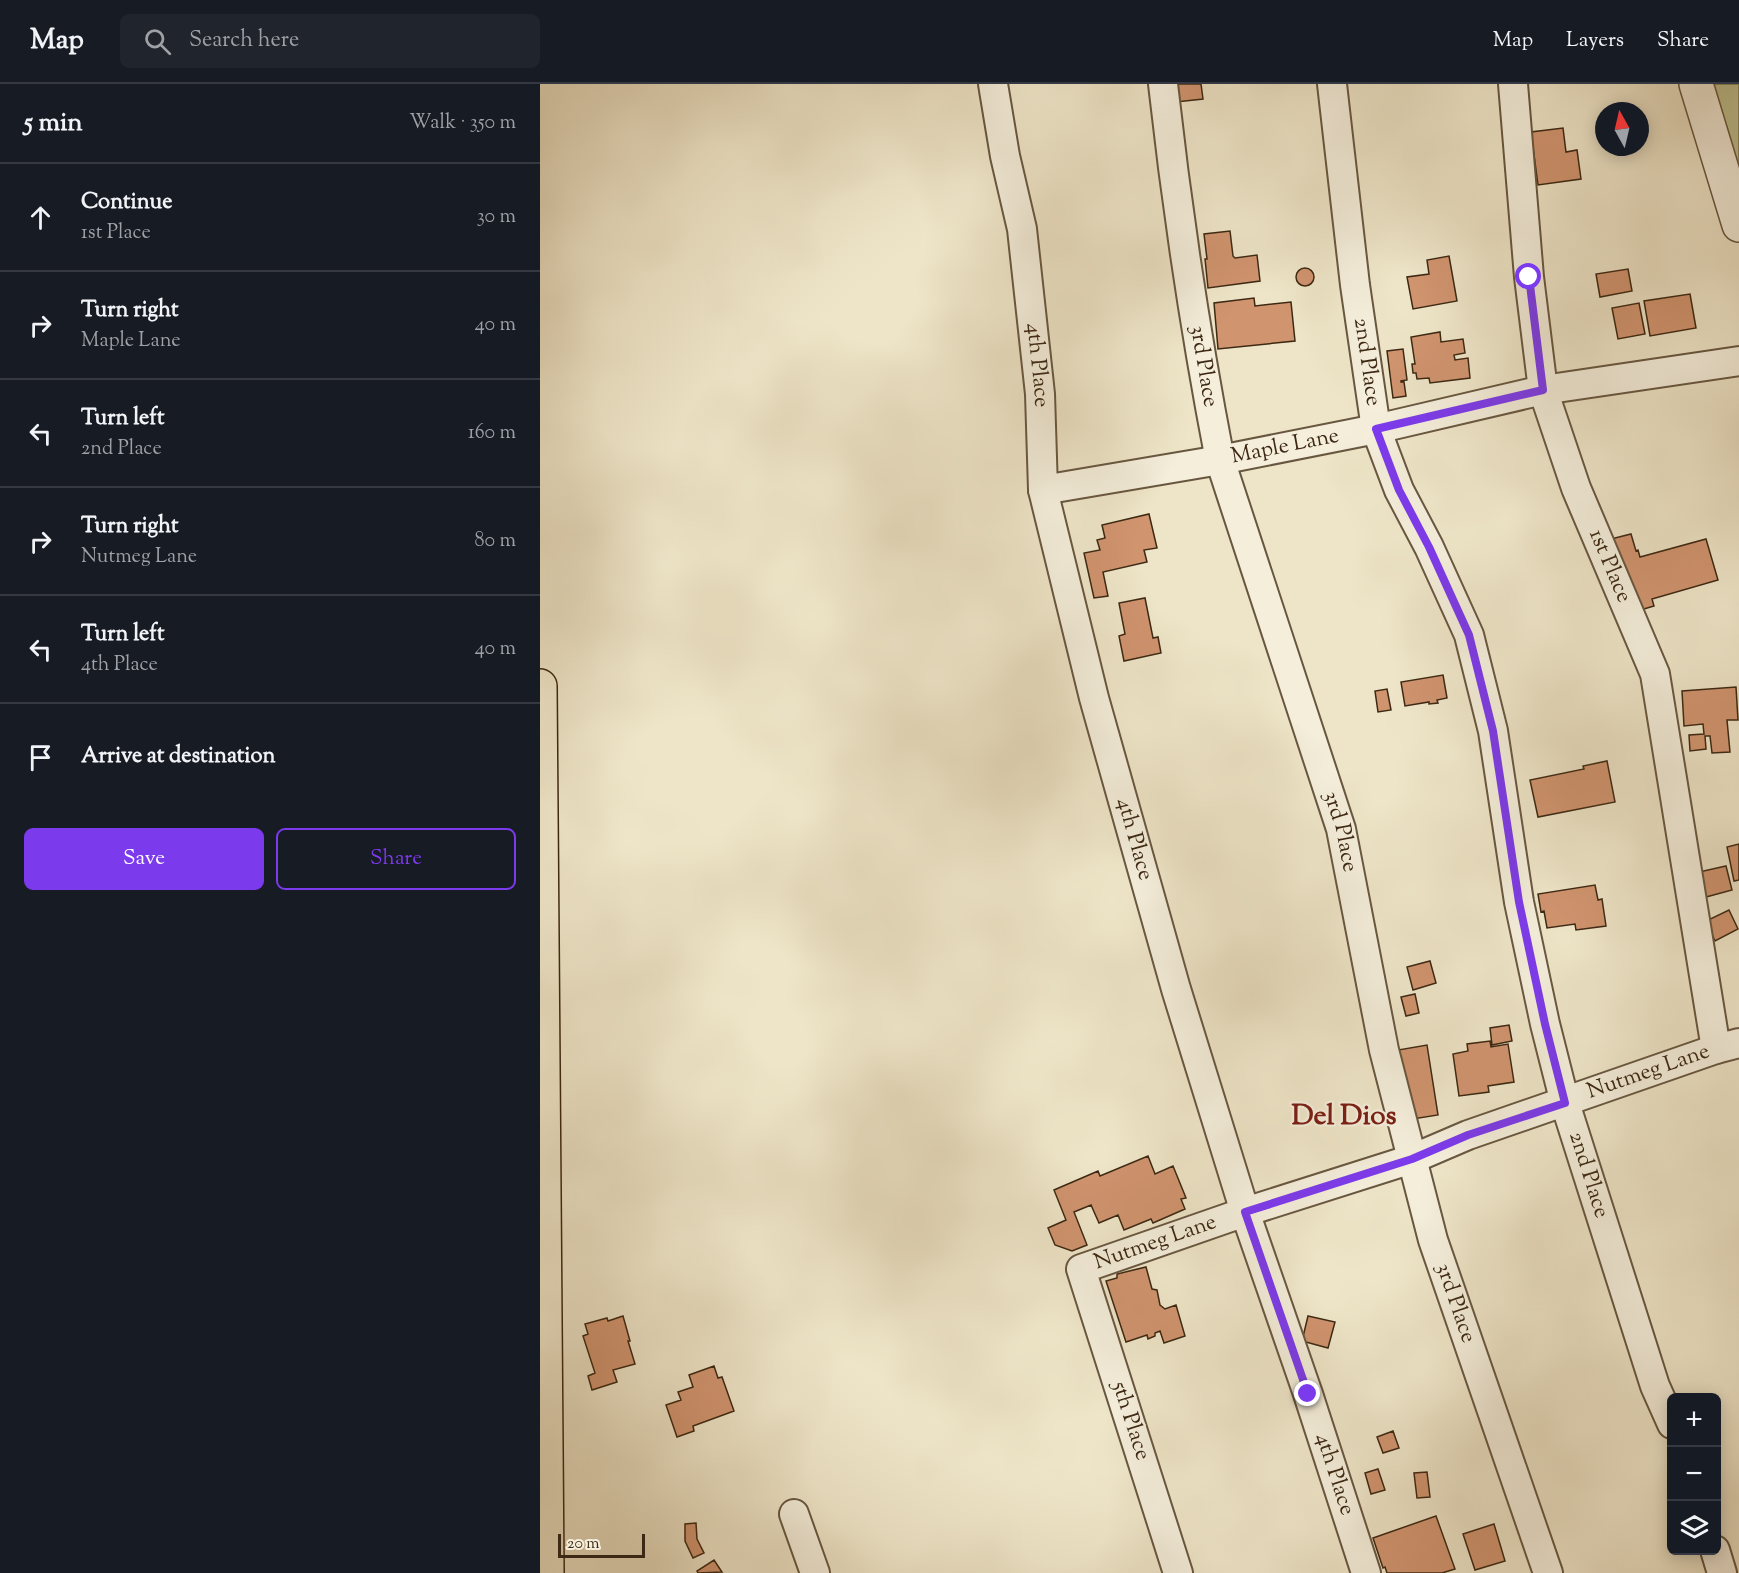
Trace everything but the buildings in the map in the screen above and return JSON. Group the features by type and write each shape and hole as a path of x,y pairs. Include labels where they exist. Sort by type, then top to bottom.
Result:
{"main road":[{"path":"540,686 547,1573"}],"street":[{"name":"4th Place","path":"993,84 1005,156 1022,229 1040,394 1043,490 1094,698 1176,989 1245,1212 1308,1394 1366,1573"},
{"name":"3rd Place","path":"1163,84 1175,190 1220,460 1341,829 1384,1050 1432,1239 1548,1573"},
{"name":"2nd Place","path":"1332,84 1376,429 1399,490 1429,547 1469,635 1493,731 1519,902 1545,1024 1565,1103 1655,1386 1667,1414"},
{"name":"1st Place","path":"1513,84 1529,277 1543,390 1576,488 1655,674 1728,1046"},
{"path":"1696,84 1739,225"},
{"name":"Maple Lane","path":"1043,490 1220,460 1376,429 1543,390 1739,360"},
{"name":"Nutmeg Lane","path":"1082,1269 1245,1212 1412,1159 1468,1135 1728,1046"},
{"name":"5th Place","path":"1082,1269 1178,1573"},
{"path":"794,1514 815,1573"},
{"path":"1716,1555 1723,1573 1739,1568"}],"green space":[{"path":"1696,84 1739,84 1739,225"}],"district":[{"name":"Del Dios","path":"1344,1117"}],"route":[{"path":"1308,1394 1245,1212 1412,1159 1468,1135 1565,1103 1545,1024 1519,902 1493,731 1469,635 1429,547 1399,490 1376,429 1543,390 1529,277"}]}
